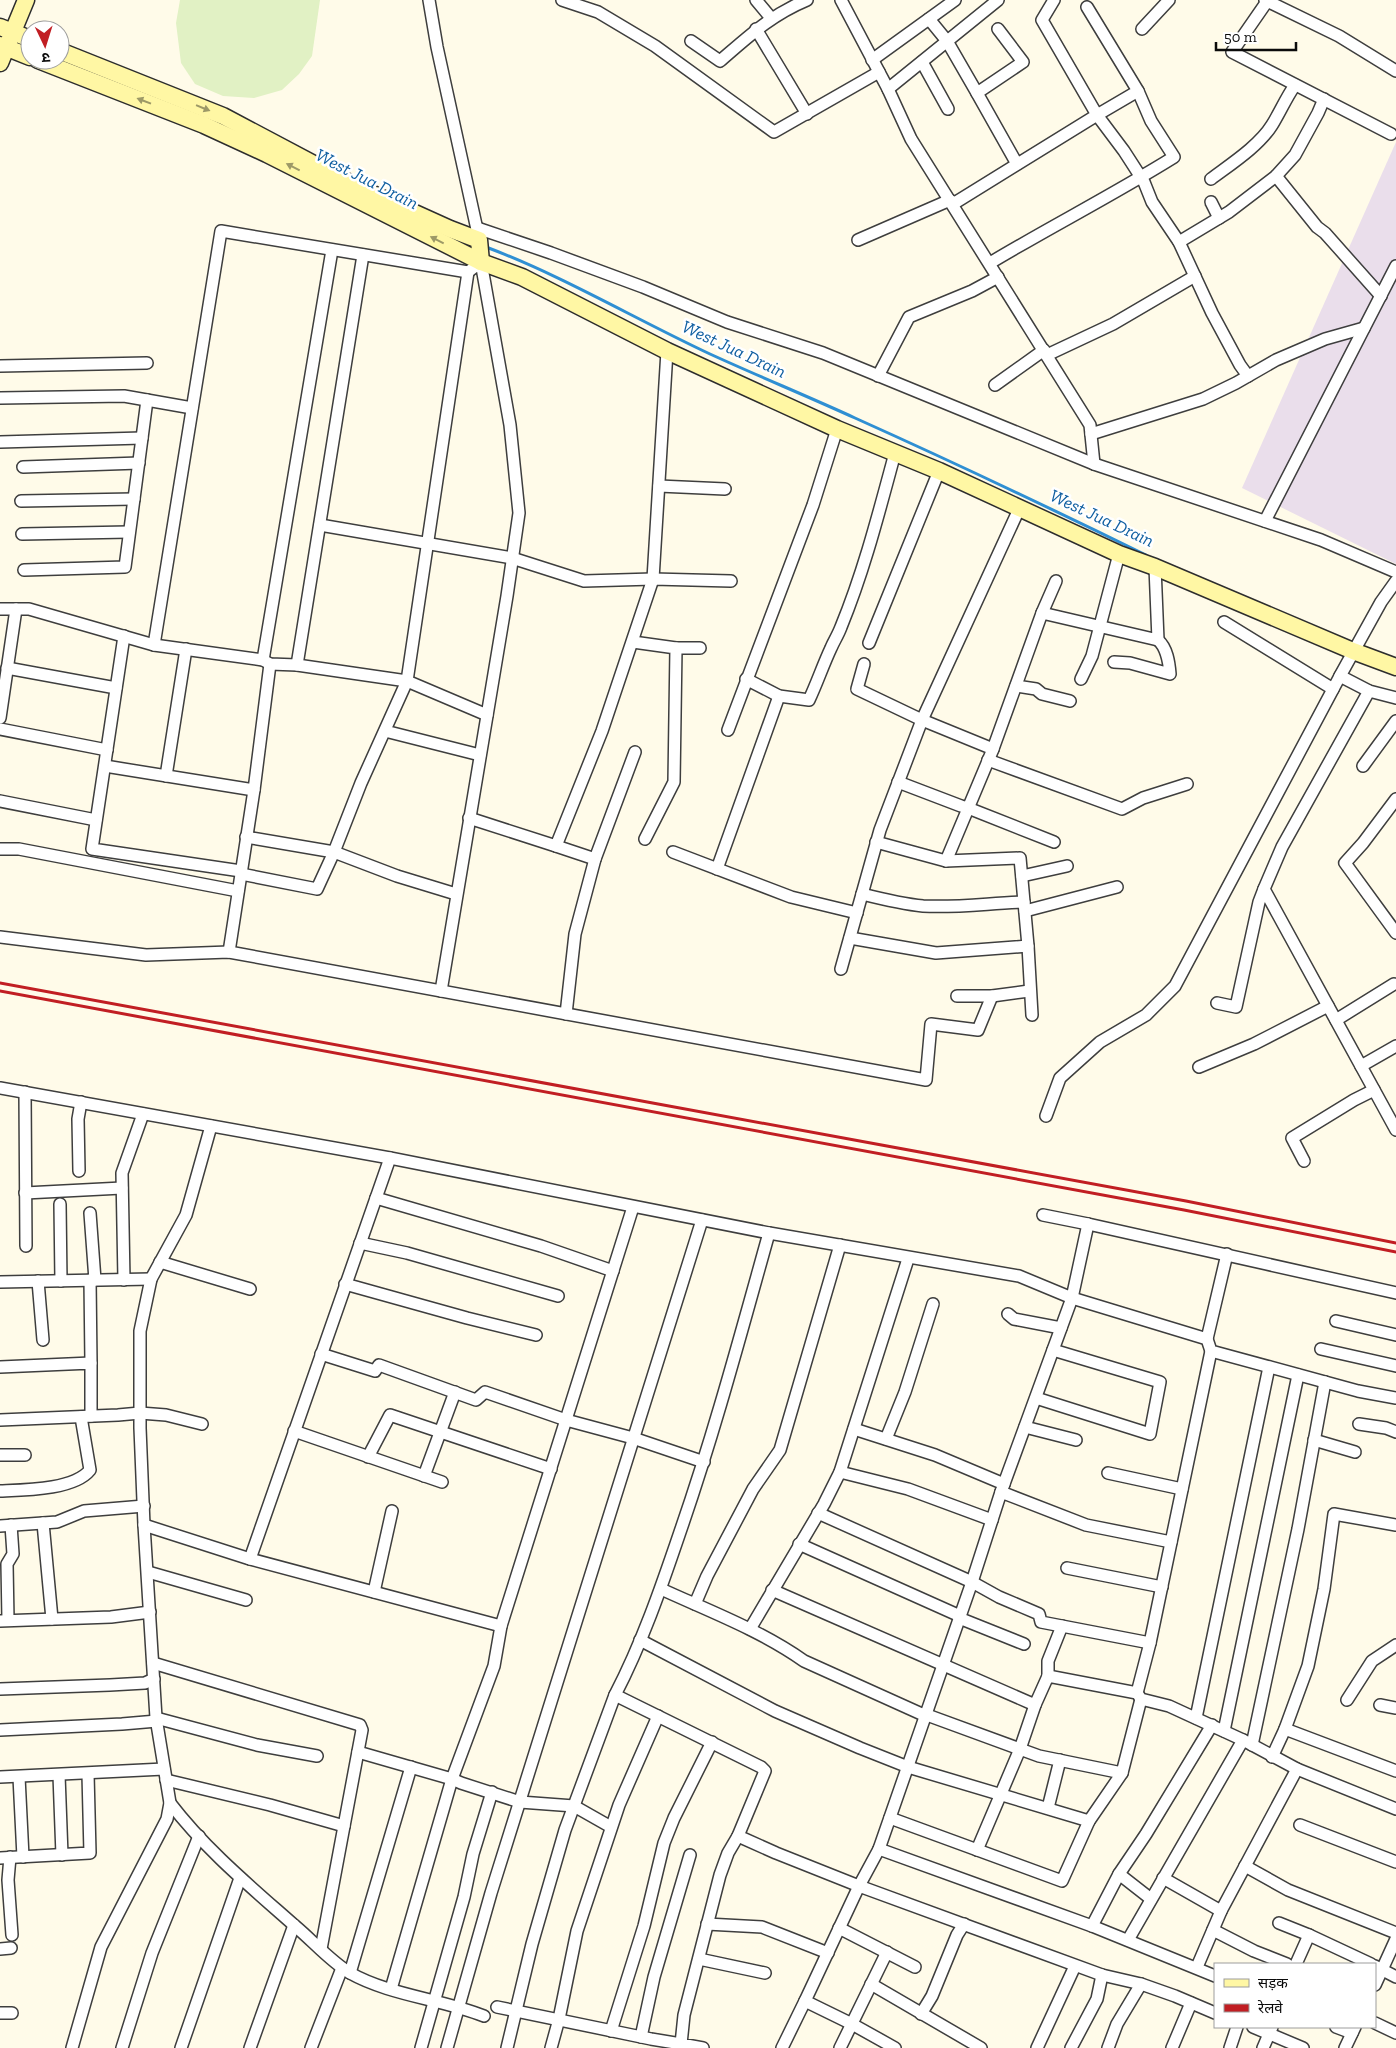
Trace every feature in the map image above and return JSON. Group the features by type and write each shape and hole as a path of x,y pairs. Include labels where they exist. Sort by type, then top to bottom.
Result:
{"main road":[{"path":"0,63 7,29 26,0"},
{"path":"7,29 20,35"},
{"path":"3,46 20,53"},
{"path":"70,55 222,116 357,187 478,234 474,267"},
{"path":"64,70 204,125 258,150 474,267 522,277 667,351 837,429 939,471 1119,554 1155,567 1353,651 1396,667"}],"street":[{"path":"429,0 437,47 478,234 551,253 643,287 728,322 823,353 1094,464 1321,540 1396,572"},
{"path":"562,0 598,12 655,46 774,132 879,72"},
{"path":"756,0 771,18"},
{"path":"691,41 720,61 771,18 806,0"},
{"path":"841,0 888,89 911,139 1090,425 1094,464"},
{"path":"872,60 955,0"},
{"path":"888,89 998,0"},
{"path":"1054,0 1042,20 1097,115 1141,178 1152,202 1179,242 1223,334 1248,376"},
{"path":"1142,29 1169,0"},
{"path":"1391,134 1232,52 1267,0 1339,36 1396,71"},
{"path":"990,263 1049,228 1096,204 1174,157 1151,121 1138,92 1087,7"},
{"path":"929,18 947,42 1017,164"},
{"path":"977,93 1023,62 998,28"},
{"path":"756,29 807,114"},
{"path":"922,62 948,109"},
{"path":"1211,179 1243,155 1272,126 1284,101 1295,85"},
{"path":"858,240 952,202 1138,92"},
{"path":"1179,242 1219,218 1276,176 1295,155 1324,99"},
{"path":"1276,176 1317,227 1325,233 1381,296"},
{"path":"1211,202 1219,218"},
{"path":"154,644 221,231 363,255 474,267"},
{"path":"228,952 254,790 266,662 332,250"},
{"path":"298,666 363,255"},
{"path":"1265,522 1396,266"},
{"path":"124,636 92,848 241,873 316,889 334,852 361,783 407,682 474,267"},
{"path":"441,991 519,513 510,425 474,267"},
{"path":"995,385 1045,353 1113,324 1195,276"},
{"path":"878,376 909,317 972,291 998,277"},
{"path":"1091,434 1202,399 1276,360 1325,339 1364,328"},
{"path":"556,846 602,732 653,579 667,351"},
{"path":"0,366 147,362"},
{"path":"0,398 124,396 192,408"},
{"path":"24,570 125,567 147,400"},
{"path":"728,730 813,505 837,429"},
{"path":"0,442 142,438"},
{"path":"746,679 779,696 808,700 821,675 857,583 877,521 895,453"},
{"path":"23,467 139,463"},
{"path":"869,643 939,471"},
{"path":"658,486 725,489"},
{"path":"21,501 134,499"},
{"path":"840,969 876,842 922,720 1020,507"},
{"path":"320,526 512,558 584,581 653,579 730,581"},
{"path":"22,534 129,532"},
{"path":"1081,679 1092,656 1119,554"},
{"path":"1155,567 1158,640"},
{"path":"946,861 993,749 1042,613 1056,581"},
{"path":"1046,1116 1060,1078 1100,1042 1146,1015 1176,986 1332,689 1381,602 1396,581"},
{"path":"0,609 29,609 154,644 407,682 487,714"},
{"path":"0,718 16,609"},
{"path":"1042,613 1158,640 1163,644 1170,674 1130,663 1114,662"},
{"path":"1224,622 1332,689"},
{"path":"633,642 676,648 700,648"},
{"path":"645,839 674,782 676,648"},
{"path":"166,776 186,649"},
{"path":"864,664 857,682 857,689 922,720 993,749"},
{"path":"7,668 116,688"},
{"path":"1340,676 1369,691 1396,698"},
{"path":"1016,686 1036,689 1042,694 1070,701"},
{"path":"1217,1003 1236,1007 1259,902 1264,889 1282,847 1369,691"},
{"path":"717,869 779,696"},
{"path":"1363,766 1396,720"},
{"path":"0,729 107,750"},
{"path":"385,731 480,755"},
{"path":"566,1014 575,934 594,859 635,752"},
{"path":"988,760 1122,809 1143,798 1187,784"},
{"path":"104,766 254,790"},
{"path":"898,782 1054,842"},
{"path":"1396,799 1363,843 1345,863 1396,933"},
{"path":"0,801 96,820"},
{"path":"469,818 594,859"},
{"path":"246,837 334,852 396,876 456,894"},
{"path":"876,842 946,861 1020,858 1032,1015"},
{"path":"0,849 19,849 238,890"},
{"path":"673,852 791,897 857,913"},
{"path":"1022,876 1067,866"},
{"path":"862,894 888,901 923,906 1024,907 1117,887"},
{"path":"1264,889 1374,1090 1392,1114 1396,1130"},
{"path":"0,936 146,955 228,952 926,1080 931,1024 978,1030 992,996"},
{"path":"850,938 936,953 1028,946"},
{"path":"1336,1020 1394,984"},
{"path":"957,996 992,996 1029,992"},
{"path":"1199,1067 1254,1044 1328,1006"},
{"path":"1361,1066 1396,1046"},
{"path":"0,1088 390,1158 769,1233 1019,1276 1072,1298 1207,1340"},
{"path":"1304,1161 1292,1138 1374,1090"},
{"path":"25,1092 26,1246"},
{"path":"79,1171 78,1119 80,1102"},
{"path":"124,1280 122,1173 143,1114"},
{"path":"72,2048 101,1947 167,1820 170,1803 156,1719 144,1525 140,1413 140,1331 151,1279 186,1215 211,1126"},
{"path":"250,1559 390,1158"},
{"path":"25,1193 122,1188"},
{"path":"376,1198 541,1246 613,1271"},
{"path":"60,1204 61,1281"},
{"path":"391,1989 452,1778 494,1666 501,1626 634,1207"},
{"path":"0,1491 54,1487 84,1478 90,1470 86,1417 91,1363 92,1280 90,1212"},
{"path":"1043,1215 1143,1238 1227,1254 1396,1294"},
{"path":"447,2048 491,1893 702,1220"},
{"path":"782,2048 859,1886 879,1850 972,1582 1002,1488 1072,1298 1088,1224"},
{"path":"507,2048 535,1935 565,1830 615,1695 661,1589 704,1462 769,1233"},
{"path":"360,1243 407,1253 558,1296"},
{"path":"694,1604 753,1489 780,1450 840,1245"},
{"path":"890,1818 1062,1881 1089,1821 1122,1773 1211,1351 1207,1340 1227,1254"},
{"path":"160,1262 250,1289"},
{"path":"750,1629 840,1472 907,1262"},
{"path":"0,1282 151,1279"},
{"path":"38,1282 43,1340"},
{"path":"345,1284 467,1318 536,1334"},
{"path":"886,1439 905,1392 933,1304"},
{"path":"1008,1314 1014,1319 1061,1328"},
{"path":"1336,1321 1396,1335"},
{"path":"1321,1349 1396,1366"},
{"path":"1036,1398 1150,1434 1160,1382 1053,1350"},
{"path":"1211,1351 1358,1391 1396,1398"},
{"path":"320,1354 375,1371 379,1365 476,1400 485,1392 566,1420 633,1438 704,1462"},
{"path":"0,1367 91,1363"},
{"path":"1196,1718 1269,1367"},
{"path":"1224,1731 1298,1375"},
{"path":"1128,1940 1163,1878 1248,1742 1298,1528 1325,1382"},
{"path":"424,1476 455,1392"},
{"path":"0,1420 140,1413 166,1415 202,1424"},
{"path":"368,1457 390,1415 550,1469"},
{"path":"1359,1424 1386,1428 1396,1432"},
{"path":"1024,1427 1076,1440"},
{"path":"854,1429 935,1455 1002,1488 1086,1525 1171,1542"},
{"path":"294,1431 442,1482"},
{"path":"1314,1440 1355,1452"},
{"path":"0,1455 25,1455"},
{"path":"840,1472 908,1490 992,1520"},
{"path":"1108,1473 1182,1489"},
{"path":"144,1506 84,1511 57,1522 6,1525 13,1554 7,1564 4,1620 111,1617 150,1612"},
{"path":"374,1592 392,1511"},
{"path":"818,1513 1039,1614 1041,1622 1150,1643"},
{"path":"1272,1756 1285,1729 1308,1666 1324,1589 1334,1514 1396,1525"},
{"path":"43,1523 52,1619"},
{"path":"144,1525 250,1559 501,1626"},
{"path":"799,1544 1024,1644"},
{"path":"1067,1568 1162,1587"},
{"path":"148,1572 246,1600"},
{"path":"661,1589 750,1629 804,1661 926,1716 1039,1756 1122,1773"},
{"path":"772,1590 1035,1705"},
{"path":"977,1850 1002,1794 1035,1705 1048,1676 1048,1661 1062,1626"},
{"path":"640,1640 775,1711 908,1767 1089,1821"},
{"path":"1347,1700 1372,1661 1396,1645"},
{"path":"153,1663 360,1725 362,1730 321,1949"},
{"path":"1048,1676 1139,1696 1169,1706 1248,1742 1297,1769 1396,1808"},
{"path":"0,1689 145,1683 154,1679"},
{"path":"615,1695 762,1767 764,1771 738,1836 728,1853 707,1924 684,2015 681,2044"},
{"path":"1380,1705 1396,1708"},
{"path":"551,2048 559,2020 577,1931 611,1827 634,1768 658,1716"},
{"path":"0,1730 73,1728 156,1719 257,1745 317,1756"},
{"path":"1092,1926 1119,1874 1146,1834 1212,1725"},
{"path":"1285,1729 1396,1771"},
{"path":"611,2031 644,1926 664,1843 677,1811 712,1742"},
{"path":"358,1752 452,1778 461,1783 520,1802 574,1806 611,1827"},
{"path":"1048,1808 1060,1760"},
{"path":"311,2048 346,1970 411,1767"},
{"path":"1197,1967 1222,1911 1297,1769"},
{"path":"12,1935 5,1857 90,1853 88,1774"},
{"path":"0,1777 165,1774 344,1826"},
{"path":"60,1775 62,1854"},
{"path":"19,1776 23,1856"},
{"path":"421,2048 464,1897 473,1854 492,1792"},
{"path":"170,1803 189,1827 240,1878 346,1970 391,1989 459,2006 484,2016"},
{"path":"1300,1826 1396,1862"},
{"path":"122,2048 152,1952 199,1836"},
{"path":"738,1836 859,1886 1102,1976 1141,1984 1214,2013"},
{"path":"879,1850 1092,1926 1214,1976"},
{"path":"641,2037 654,1976 690,1855"},
{"path":"1245,1866 1288,1890 1396,1939 1378,1968 1396,1977"},
{"path":"1119,1874 1151,1898"},
{"path":"182,2048 240,1878"},
{"path":"1163,1878 1222,1911"},
{"path":"1279,1923 1310,1935 1369,1963"},
{"path":"250,2048 294,1924"},
{"path":"707,1924 762,1927 828,1953"},
{"path":"921,2014 932,1996 957,1935 964,1924"},
{"path":"839,1928 915,1967"},
{"path":"1213,1930 1254,1951 1284,1963"},
{"path":"1296,1963 1310,1935"},
{"path":"840,2048 887,1952"},
{"path":"699,1958 765,1973"},
{"path":"1038,2048 1075,1966"},
{"path":"1071,2048 1096,1999 1102,1976"},
{"path":"871,1984 981,2048"},
{"path":"1108,2048 1117,2024 1141,1984"},
{"path":"805,2001 895,2048"},
{"path":"1172,2048 1191,2004"},
{"path":"497,2006 611,2031 703,2048"},
{"path":"0,2013 12,2012"},
{"path":"1376,2023 1396,2033"},
{"path":"1230,2048 1237,2028"},
{"path":"1263,2048 1270,2030 1301,2048"},
{"path":"1345,2048 1354,2030"}],"shaded area":[{"path":"1396,142 1396,564 1242,488"}],"green space":[{"path":"180,0 320,0 312,56 299,74 282,90 254,98 223,96 195,84 181,63 176,23"}],"waterway":[{"name":"West Jua Drain","path":"486,247 571,284 682,341 928,451 1146,555"}],"railway":[{"path":"0,983 1186,1201 1396,1243"},
{"path":"0,991 1184,1210 1396,1252"}]}
